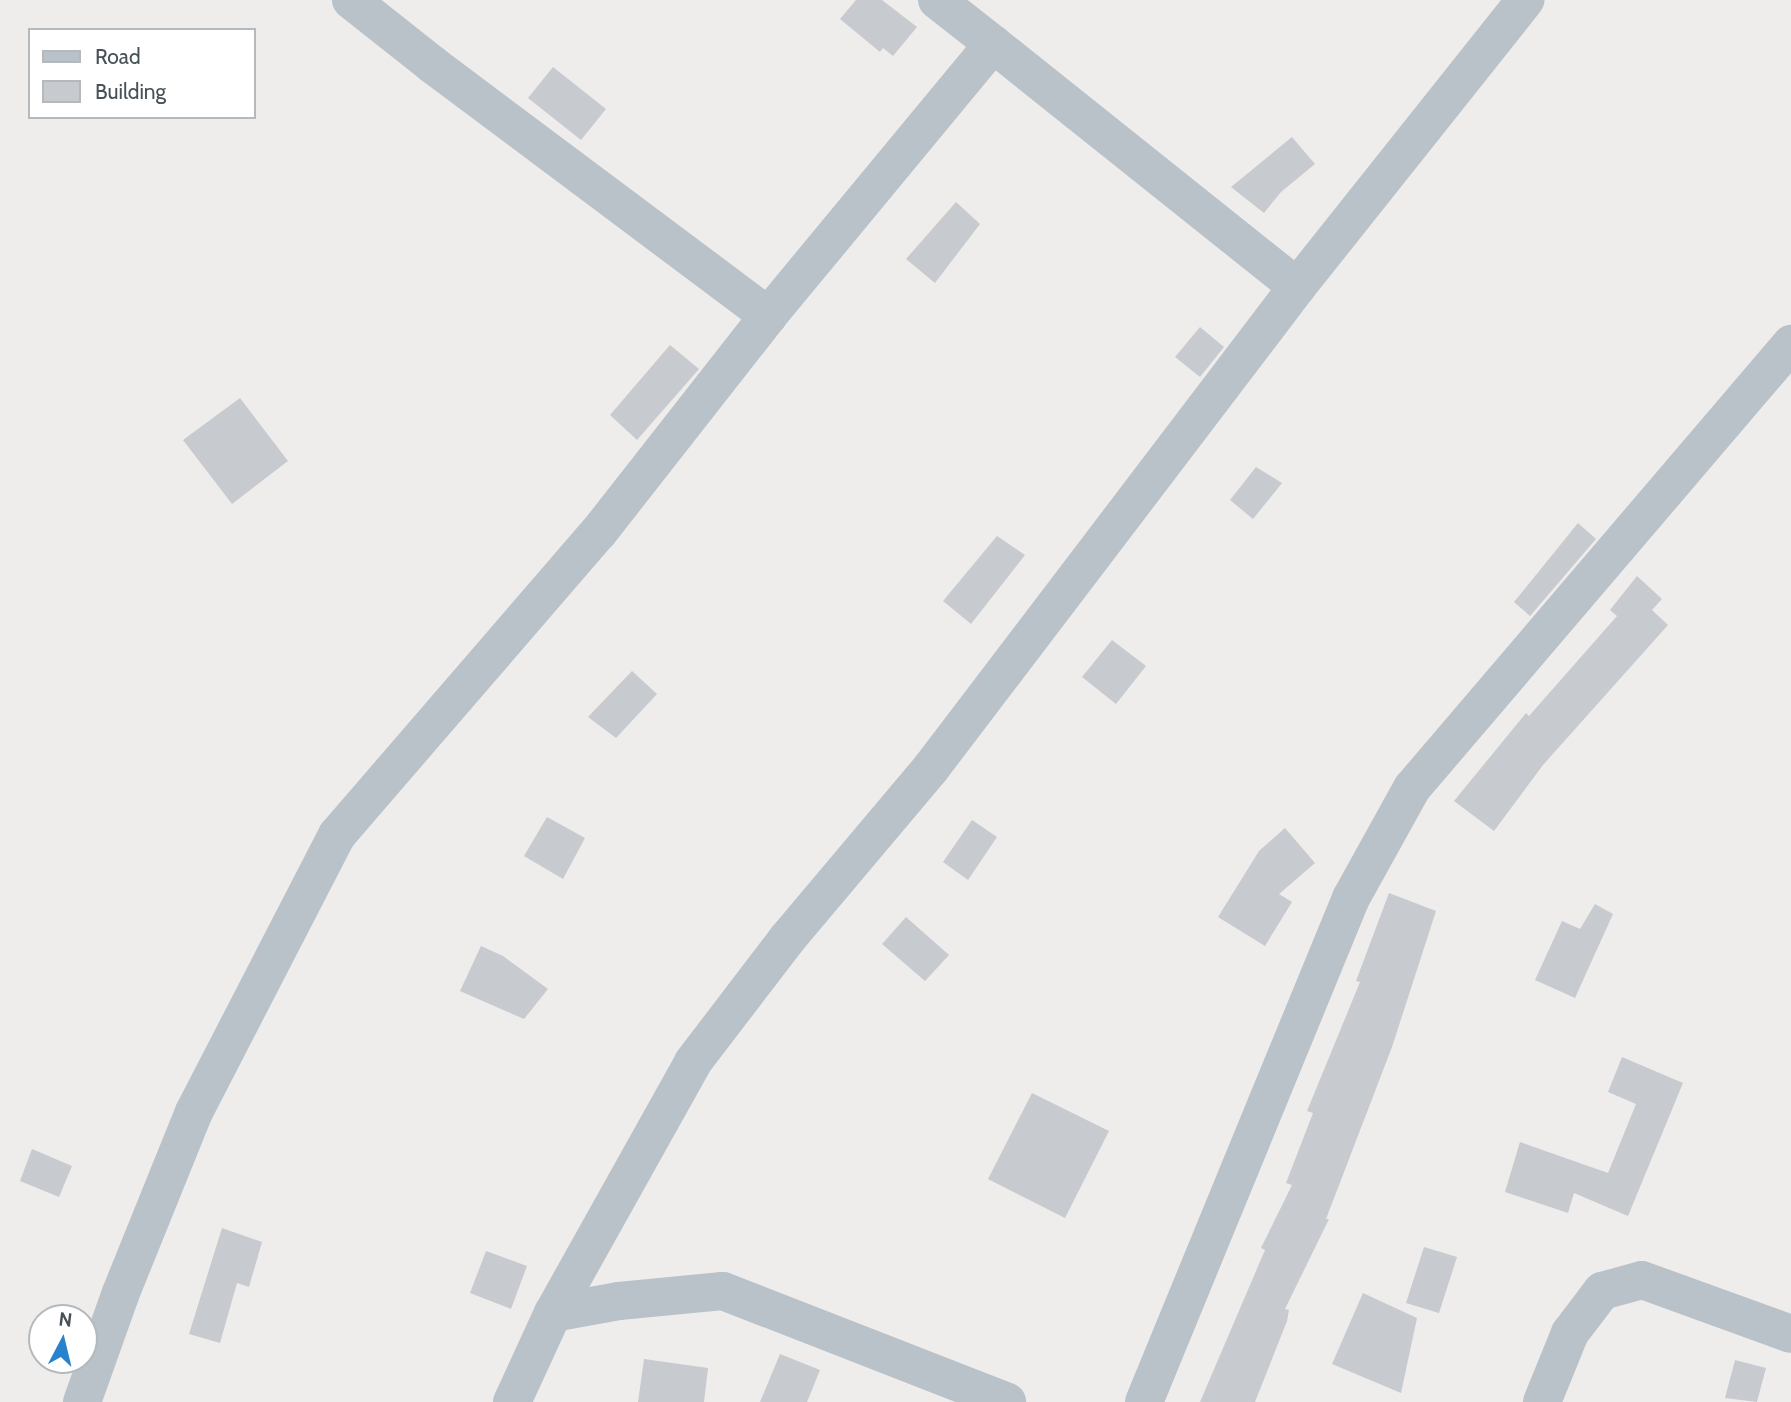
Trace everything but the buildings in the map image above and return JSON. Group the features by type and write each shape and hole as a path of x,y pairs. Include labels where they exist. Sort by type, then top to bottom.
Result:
{"street":[{"path":"351,0 433,65 768,316"},
{"path":"937,0 1297,287"},
{"path":"512,1402 553,1312 693,1062 788,939 931,768 1297,287 1525,0"},
{"path":"82,1402 120,1295 194,1112 337,835 598,533 768,316 993,44"},
{"path":"1144,1402 1351,898 1412,788 1791,344"},
{"path":"1542,1402 1570,1333 1602,1291 1642,1280 1791,1334"},
{"path":"553,1312 619,1301 723,1291 1007,1402"}]}
